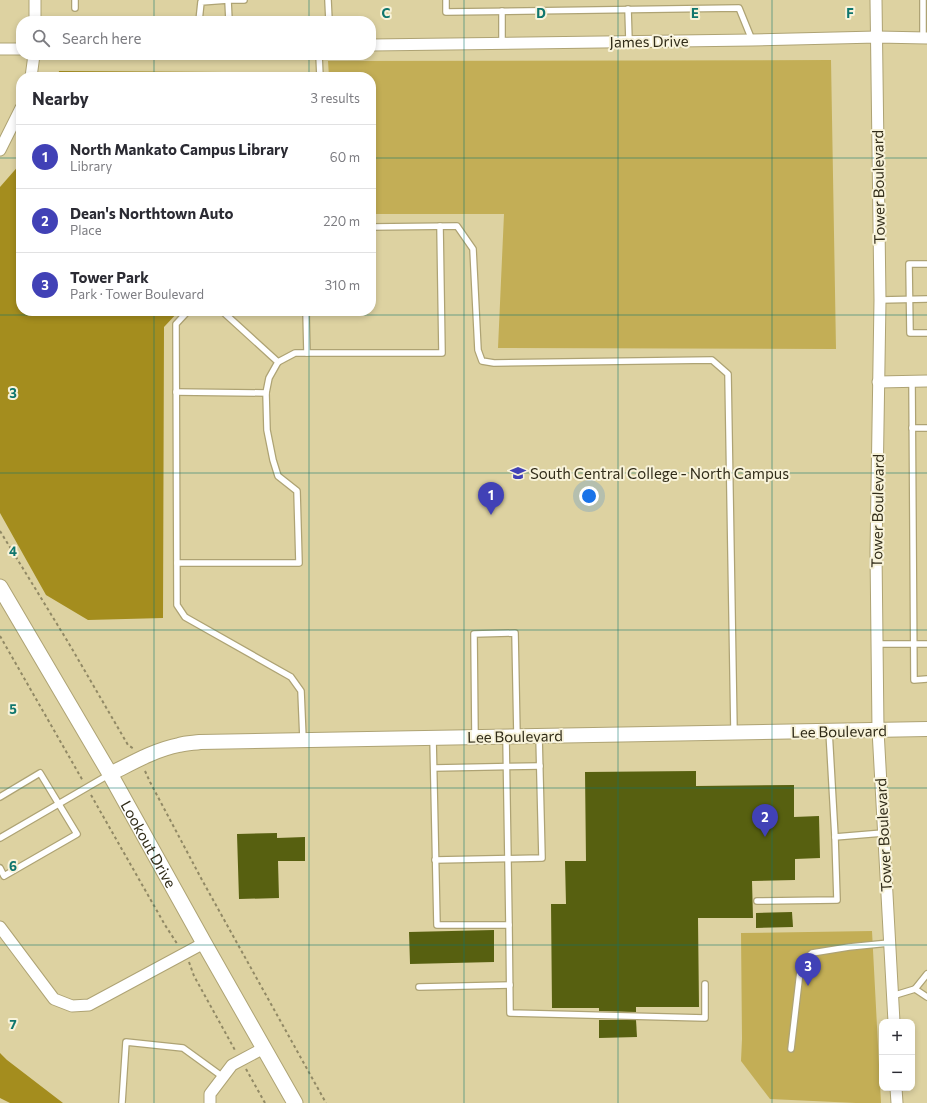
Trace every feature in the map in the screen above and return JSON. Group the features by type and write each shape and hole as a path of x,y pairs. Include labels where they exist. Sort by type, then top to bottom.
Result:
{"main road":[{"name":"Lookout Drive","path":"0,587 110,774 295,1103"}],"street":[{"path":"35,0 35,16"},
{"name":"Tower Boulevard","path":"876,0 880,300 876,552 878,730 894,1019"},
{"name":"James Drive","path":"376,44 752,40 876,37 925,38"},
{"path":"0,49 16,49"},
{"path":"32,72 33,60"},
{"path":"0,150 16,118"},
{"path":"878,382 927,381"},
{"name":"Lee Boulevard","path":"110,774 160,750 178,745 200,742 927,729"},
{"path":"0,926 54,999 72,1006 89,1005 204,943"},
{"path":"210,1103 210,1094 232,1065 264,1048"},
{"path":"896,1091 896,1103"}],"lane":[{"path":"74,0 75,8"},
{"path":"228,0 228,16"},
{"path":"200,16 201,2 244,0"},
{"path":"328,0 329,16"},
{"path":"446,0 446,12 739,8 752,40"},
{"path":"923,0 925,38"},
{"path":"628,9 629,41"},
{"path":"502,11 502,43"},
{"path":"319,60 320,72"},
{"path":"177,563 300,563 297,491 278,476 272,460 267,430 266,393 269,378 278,362 295,353 442,353 440,226"},
{"path":"376,227 457,226 473,249 478,350 482,361 494,364 712,360 728,374 734,732"},
{"path":"927,264 909,264 910,333 927,333"},
{"path":"880,300 927,299"},
{"path":"183,316 176,324 177,605 185,617 291,677 301,691 303,739"},
{"path":"227,316 278,362"},
{"path":"306,316 307,353"},
{"path":"912,382 914,680 927,680"},
{"path":"176,392 266,393"},
{"path":"912,428 927,428"},
{"path":"476,737 474,634 515,634 511,736 506,766 510,1013 706,1018 705,984"},
{"path":"877,644 927,644"},
{"path":"757,901 837,900 829,731"},
{"path":"435,860 542,858 539,736"},
{"path":"433,738 436,925 509,925"},
{"path":"434,768 540,766"},
{"path":"0,797 40,773 77,834 4,876 0,868"},
{"path":"0,838 110,774"},
{"path":"835,837 883,833"},
{"path":"791,1048 797,985 801,963 812,953 889,943"},
{"path":"892,996 915,989 927,974"},
{"path":"419,987 510,985"},
{"path":"915,989 927,996"},
{"path":"122,1103 126,1042 183,1048 223,1077"}],"path":[{"path":"0,531 128,744 134,749 140,759 150,782 202,880 326,1103"},
{"path":"0,636 165,925 190,964 194,976 265,1103"}],"shaded area":[{"path":"831,60 836,349 498,348 504,214 376,214 376,72 329,72 328,61"},
{"path":"59,71 224,72 59,72"},
{"path":"16,169 16,316 174,316 164,327 163,618 88,620 46,595 0,513 0,187"},
{"path":"872,931 879,1091 880,1091 881,1103 770,1099 741,1061 741,933"},
{"path":"0,1053 63,1103 10,1103 0,1098"}],"building":[{"path":"696,771 696,786 794,785 794,817 819,816 820,858 795,859 795,880 752,881 753,918 698,918 699,1007 636,1007 636,1012 599,1011 599,1008 552,1008 551,904 566,904 565,861 586,861 585,772"},
{"path":"277,833 277,838 305,837 305,861 278,861 279,898 239,899 237,834"},
{"path":"792,912 793,927 756,928 756,913"},
{"path":"494,930 494,962 410,964 409,932"},
{"path":"599,1020 636,1020 637,1037 599,1038"}],"place":[{"name":"South Central College - North Campus","path":"518,473"},
{"name":"North Mankato Campus Library","path":"491,515"},
{"name":"Dean's Northtown Auto","path":"765,837"},
{"name":"Tower Park","path":"808,986"}]}
